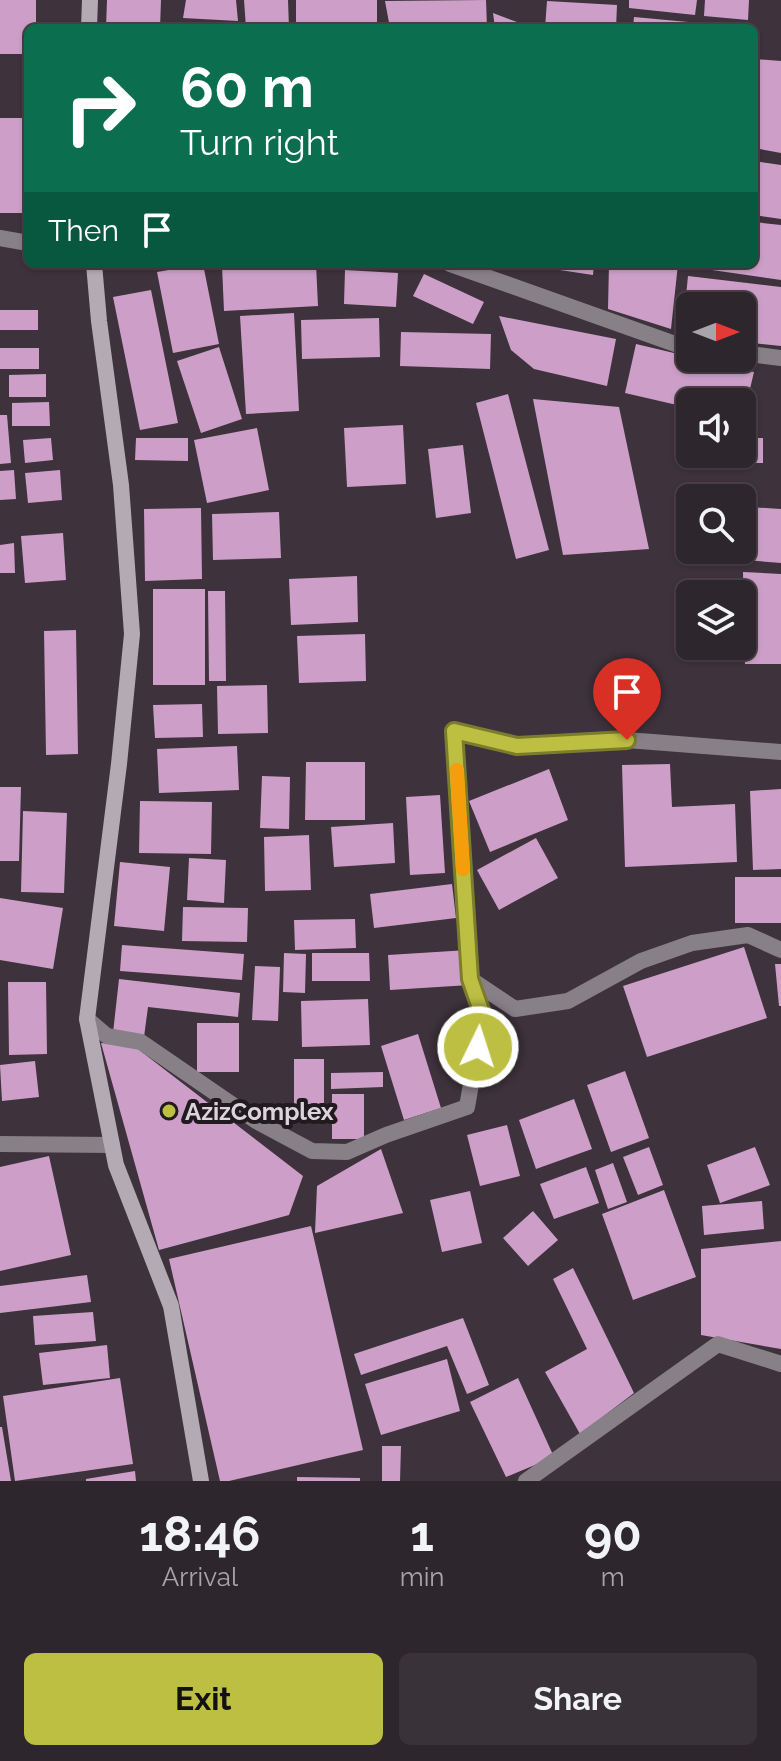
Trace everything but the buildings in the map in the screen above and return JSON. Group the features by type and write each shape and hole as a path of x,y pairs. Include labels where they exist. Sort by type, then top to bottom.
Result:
{"street":[{"path":"89,24 90,0"},
{"path":"0,238 24,242"},
{"path":"94,268 121,485 132,634 87,1019 116,1165 171,1306 201,1481"},
{"path":"461,268 676,344"},
{"path":"756,355 781,358"},
{"path":"87,1019 107,1036 141,1042 256,1121 312,1151 347,1152 467,1107 483,1016 470,979 454,731 517,746 627,740 781,752"},
{"path":"470,979 515,1009 568,1001 641,961 692,943 748,935 781,950"},
{"path":"0,1144 112,1145"},
{"path":"526,1481 718,1344 781,1364"}],"slow traffic":[{"path":"457,770 463,869"}],"place":[{"name":"AzizComplex","path":"169,1111"}],"route":[{"path":"478,1047 483,1016 470,979 454,731 517,746 627,740"}]}
